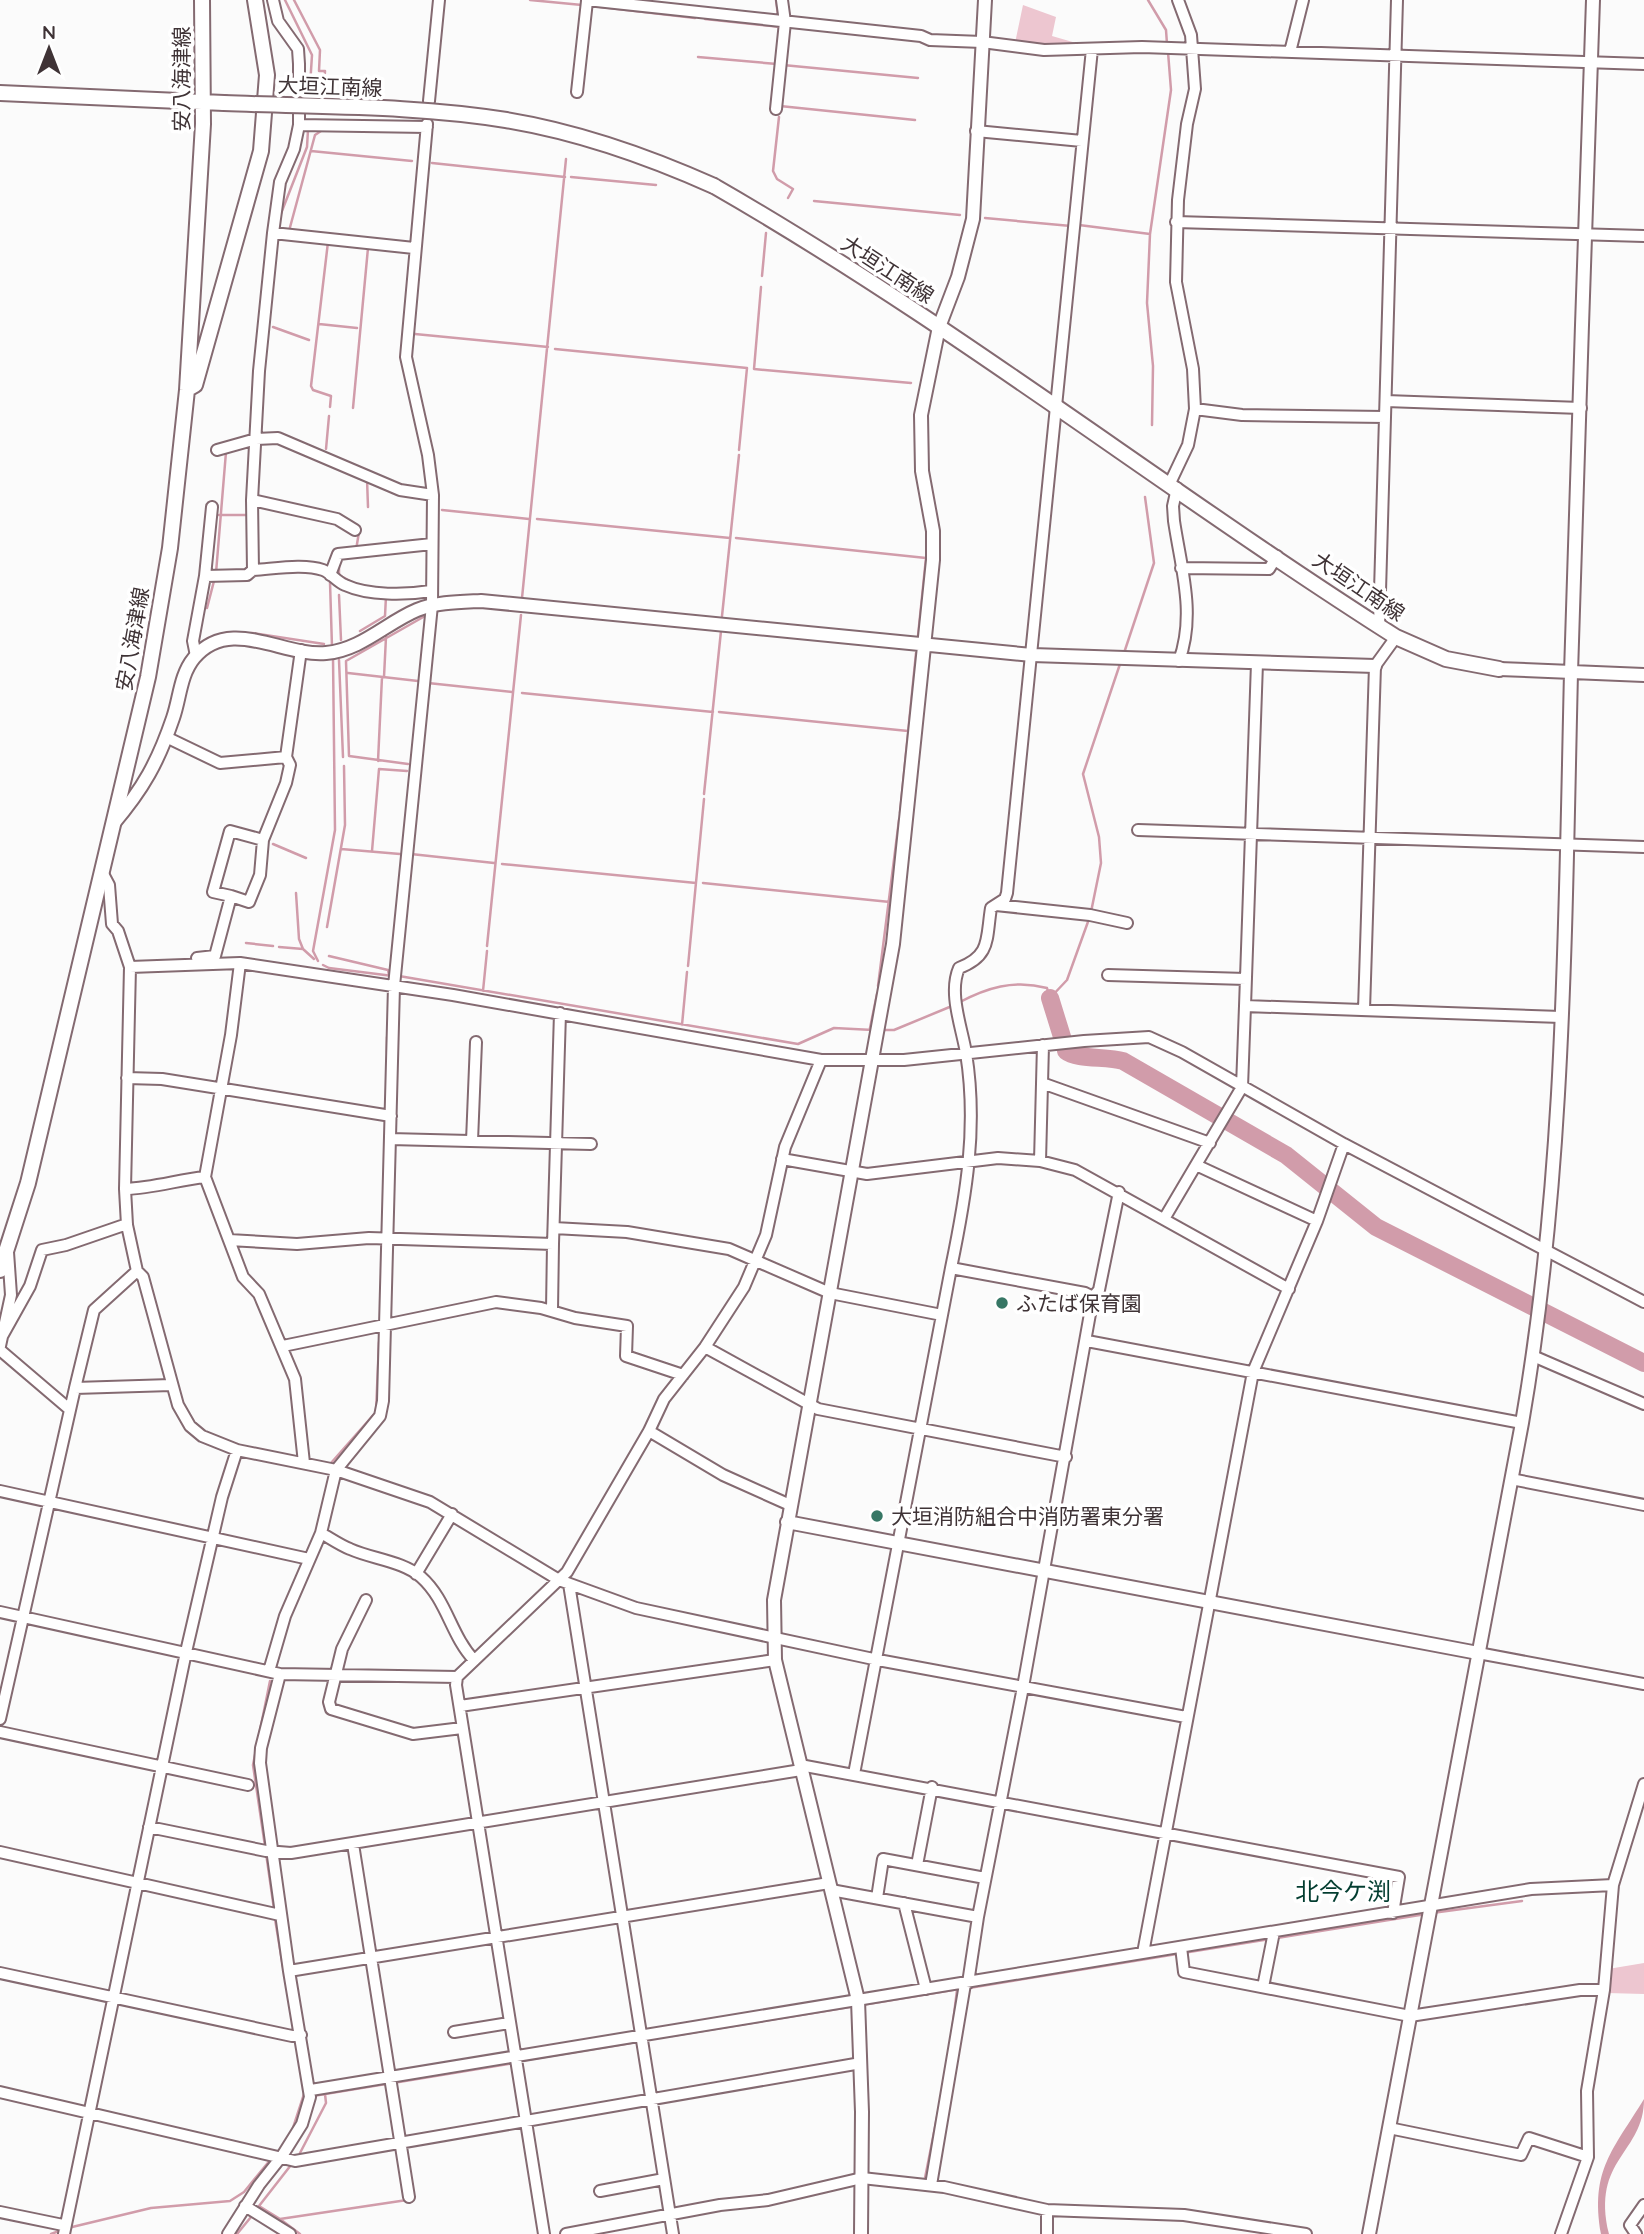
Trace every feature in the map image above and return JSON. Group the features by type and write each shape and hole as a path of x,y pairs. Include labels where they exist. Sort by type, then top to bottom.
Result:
{"main road":[{"name":"安八海津線","path":"0,1270 28,1183 148,677 170,548 187,390 203,103 202,0"},
{"path":"187,390 195,385 261,151 267,75 255,0"},
{"name":"大垣江南線","path":"0,93 182,103 421,111 510,120 619,147 715,186 827,254 1396,636 1446,659 1499,669"}],"street":[{"path":"253,570 252,500 273,233 279,182 294,149 299,125 298,49 278,21 272,0"},
{"path":"429,101 439,0"},
{"path":"776,109 785,22 782,0"},
{"path":"861,2234 861,2063 858,2000 775,1660 774,1600 893,944 933,531 920,443 929,369 939,327 958,277 973,219 985,0"},
{"path":"1178,0 1184,9 1192,49 1195,89 1187,124 1176,222 1176,282 1194,369 1195,409 1188,445 1173,485 1173,506 1189,611 1188,628 1179,660"},
{"path":"1290,52 1303,0"},
{"path":"1380,626 1397,0"},
{"path":"1369,2234 1522,1423 1541,1310 1547,1252 1568,845 1593,0"},
{"path":"577,92 587,1 921,36 930,40 982,42 1044,50 1192,49 1644,64"},
{"path":"854,1774 878,1660 971,1161 966,1053 956,1004 956,975 959,968 978,960 983,954 991,908 1006,899 1007,893 1092,49"},
{"path":"228,2234 302,2124 311,2090 280,1915 260,1763 261,1748 285,1616 321,1533 336,1470 380,1416 388,1239 394,986 432,605 433,495 428,455 407,357 414,248 427,125 299,125"},
{"path":"976,131 1082,141"},
{"path":"1176,222 1644,236"},
{"path":"273,233 414,248"},
{"path":"1386,401 1581,408"},
{"path":"1195,409 1242,415 1385,417"},
{"path":"217,450 256,439 278,438 296,443 400,490 433,495"},
{"path":"252,500 337,519 355,530"},
{"path":"196,656 192,641 205,576 212,507"},
{"path":"330,575 338,554 432,544"},
{"path":"1181,568 1269,569 1277,556"},
{"path":"205,576 247,575 253,570 309,569 324,570 346,586 370,591 413,594 431,591"},
{"path":"113,824 143,788 166,737 184,676 196,656 212,644 231,639 250,639 322,653 341,651 418,609 432,605 481,601 1032,655 1375,666"},
{"path":"1364,1010 1375,666 1396,636"},
{"path":"263,841 230,831 212,892 249,902 260,875 263,841 286,783 290,765 286,757 301,650"},
{"path":"1164,1219 1242,1087 1257,663"},
{"path":"1499,669 1644,675"},
{"path":"166,737 220,763 286,757"},
{"path":"1138,830 1644,847"},
{"path":"101,870 109,885 111,924 118,931 131,967 125,1189 127,1224 137,1271 143,1277 178,1405 190,1426 202,1436 237,1450 336,1470 430,1502 564,1582 636,1608 878,1660 1186,1717"},
{"path":"184,965 188,958 215,956 231,897"},
{"path":"996,905 1090,915 1127,923"},
{"path":"240,963 222,1089 205,1177 243,1277 259,1294 284,1346 295,1379 304,1463"},
{"path":"131,967 240,963 560,1013 821,1060 873,1062 1149,1037 1182,1052 1344,1143 1644,1302"},
{"path":"1108,975 1246,979"},
{"path":"1245,1006 1561,1017"},
{"path":"552,1310 560,1013"},
{"path":"472,1140 476,1042"},
{"path":"1040,1161 1043,1045"},
{"path":"0,1612 275,1672 457,1677 564,1582 649,1431 664,1399 705,1347 744,1287 766,1235 782,1159 821,1060"},
{"path":"127,1078 162,1079 391,1116"},
{"path":"1042,1083 1210,1143"},
{"path":"390,1139 591,1143"},
{"path":"1143,1953 1252,1372 1317,1221 1344,1143"},
{"path":"782,1159 867,1174 998,1158 1040,1161 1075,1170 1119,1192 1289,1289"},
{"path":"1196,1165 1317,1221"},
{"path":"125,1189 150,1188 170,1181 205,1177"},
{"path":"930,2185 985,1878 1066,1457 1093,1297 1099,1290 1119,1192"},
{"path":"0,1345 30,1286 42,1250 66,1245 127,1224"},
{"path":"554,1228 651,1235 729,1249 830,1293 942,1315"},
{"path":"229,1240 297,1244 388,1239 553,1244"},
{"path":"0,1345 11,1295 7,1249"},
{"path":"951,1268 1093,1297"},
{"path":"0,1719 68,1408 94,1310 137,1271"},
{"path":"284,1346 496,1302 552,1310 575,1318 627,1326 626,1356 683,1375"},
{"path":"1087,1341 1522,1423"},
{"path":"0,1345 68,1408"},
{"path":"705,1347 818,1409 1066,1457"},
{"path":"1533,1356 1644,1404"},
{"path":"75,1388 171,1385"},
{"path":"649,1431 723,1475 790,1505"},
{"path":"0,2212 64,2230 186,1652 237,1450"},
{"path":"1511,1479 1644,1505"},
{"path":"0,1491 309,1559"},
{"path":"416,1574 452,1514"},
{"path":"787,1522 1644,1684"},
{"path":"321,1533 347,1548 407,1568 416,1574 441,1601 467,1652 474,1660"},
{"path":"564,1582 584,1688 673,2234"},
{"path":"366,1600 342,1649 329,1702 331,1709 414,1734 463,1727"},
{"path":"460,1706 775,1660"},
{"path":"457,1677 477,1824 544,2234"},
{"path":"0,1732 248,1785"},
{"path":"149,1827 271,1852 291,1853 477,1824 800,1767 932,1787 1399,1877 1393,1913"},
{"path":"1561,2234 1588,2157 1587,2091 1604,1990 1613,1885 1644,1784"},
{"path":"917,1865 932,1787"},
{"path":"353,1844 410,2197"},
{"path":"0,1852 280,1915"},
{"path":"877,1898 883,1859 985,1878"},
{"path":"311,2090 515,2060 858,2000 1531,1889 1613,1885"},
{"path":"289,1971 621,1917 830,1887 978,1917"},
{"path":"904,1903 926,1989"},
{"path":"1263,1987 1274,1932"},
{"path":"1181,1947 1184,1972 1410,2016 1580,1990 1604,1990"},
{"path":"0,1973 292,2036 301,2035"},
{"path":"454,2032 509,2023"},
{"path":"0,2092 295,2161 861,2063"},
{"path":"1389,2128 1521,2155 1529,2138 1588,2157"},
{"path":"566,2234 669,2214 768,2200 862,2178 930,2185 1047,2210 1184,2215 1268,2231 1306,2234"},
{"path":"600,2191 664,2179"},
{"path":"245,2206 290,2234"},
{"path":"1636,2234 1630,2225 1644,2206"},
{"path":"1047,2210 1047,2234"}],"shaded area":[{"path":"1023,5 1056,17 1052,36 1083,45 1015,43"},
{"path":"1644,1963 1644,1994 1607,1993 1608,1969"},
{"path":"1644,2099 1642,2117 1636,2133 1612,2172 1605,2209 1609,2234 1601,2234 1598,2212 1602,2177 1614,2147"}],"waterway":[{"path":"285,0 312,55 309,102"},
{"path":"294,0 320,50 319,71 325,71 323,100"},
{"path":"530,0 582,5"},
{"path":"776,0 778,15"},
{"path":"1148,0 1166,30 1167,44"},
{"path":"592,6 695,18"},
{"path":"705,19 781,27"},
{"path":"1152,425 1153,366 1147,303 1150,234 1171,90 1168,52"},
{"path":"698,57 777,64"},
{"path":"783,65 918,78"},
{"path":"780,106 915,120"},
{"path":"779,117 773,171 777,179 793,189 788,198"},
{"path":"280,216 307,147 308,130"},
{"path":"289,231 315,135 321,131"},
{"path":"311,151 412,161"},
{"path":"522,598 566,159"},
{"path":"432,163 565,177"},
{"path":"571,177 656,185"},
{"path":"814,201 960,215"},
{"path":"985,218 1071,226"},
{"path":"1079,225 1150,234"},
{"path":"762,276 766,233"},
{"path":"328,242 311,386 313,390 331,396 330,407"},
{"path":"353,408 368,248"},
{"path":"761,287 754,369 911,383"},
{"path":"319,324 357,328"},
{"path":"273,327 309,340"},
{"path":"415,334 548,347"},
{"path":"555,349 747,368 739,450"},
{"path":"326,449 329,416"},
{"path":"216,573 226,452"},
{"path":"722,616 739,455"},
{"path":"367,479 368,507"},
{"path":"1124,653 1154,563 1145,497"},
{"path":"442,510 529,519"},
{"path":"219,515 246,515"},
{"path":"537,519 730,538"},
{"path":"356,550 359,532"},
{"path":"736,538 926,558 918,636"},
{"path":"339,564 339,575 354,583"},
{"path":"207,608 214,581"},
{"path":"330,582 332,647"},
{"path":"339,595 341,640"},
{"path":"360,631 385,616 386,596"},
{"path":"487,946 521,615"},
{"path":"408,764 349,756 346,661 425,616"},
{"path":"704,794 721,631"},
{"path":"220,635 252,633 324,644"},
{"path":"384,677 386,637"},
{"path":"900,813 916,653"},
{"path":"318,961 313,951 335,830 333,657"},
{"path":"339,660 343,757"},
{"path":"1091,912 1101,863 1099,837 1083,774 1120,664"},
{"path":"348,673 418,681"},
{"path":"378,761 382,677"},
{"path":"428,683 512,692"},
{"path":"522,693 713,712"},
{"path":"719,712 908,731"},
{"path":"327,927 345,825 344,766"},
{"path":"372,851 379,769 407,771"},
{"path":"688,966 704,799"},
{"path":"878,986 899,820"},
{"path":"273,844 306,858"},
{"path":"341,849 400,854"},
{"path":"411,854 494,863"},
{"path":"502,864 696,883"},
{"path":"703,883 890,902"},
{"path":"296,893 299,939 303,949"},
{"path":"958,1003 990,989 1023,984 1047,988 1050,998 1067,980 1089,919"},
{"path":"246,943 273,946"},
{"path":"279,947 303,949 314,959"},
{"path":"483,991 487,951"},
{"path":"329,956 388,970 389,975"},
{"path":"323,965 393,976"},
{"path":"682,1025 687,972"},
{"path":"399,976 798,1044 834,1028 873,1030"},
{"path":"870,1028 877,994"},
{"path":"1050,998 1063,1040"},
{"path":"883,1030 894,1030 952,1006"},
{"path":"387,1037 387,1052"},
{"path":"1066,1051 1077,1056 1123,1061 1286,1155 1376,1227 1644,1363"},
{"path":"331,1463 376,1412 379,1342"},
{"path":"265,1846 253,1765 270,1681"},
{"path":"266,1853 274,1909"},
{"path":"1432,1913 1522,1901"},
{"path":"1277,1938 1426,1914"},
{"path":"275,1919 283,1967"},
{"path":"1183,1953 1270,1939"},
{"path":"969,1988 1177,1954"},
{"path":"862,2005 959,1989"},
{"path":"952,2031 957,1990"},
{"path":"672,2036 856,2006"},
{"path":"520,2061 631,2043"},
{"path":"393,2083 514,2063"},
{"path":"313,2096 386,2084"},
{"path":"293,2128 305,2091"},
{"path":"300,2153 326,2103 325,2094"},
{"path":"925,2178 939,2107"},
{"path":"68,2228 151,2208 230,2201 244,2192 271,2159"},
{"path":"280,2219 259,2206 291,2165"},
{"path":"300,2234 280,2219 407,2200"},
{"path":"237,2234 251,2217"},
{"path":"51,2234 62,2230"}],"place":[{"name":"ふたば保育園","path":"1002,1303"},
{"name":"大垣消防組合中消防署東分署","path":"877,1516"}],"district":[{"name":"北今ケ渕","path":"1343,1891"}]}
